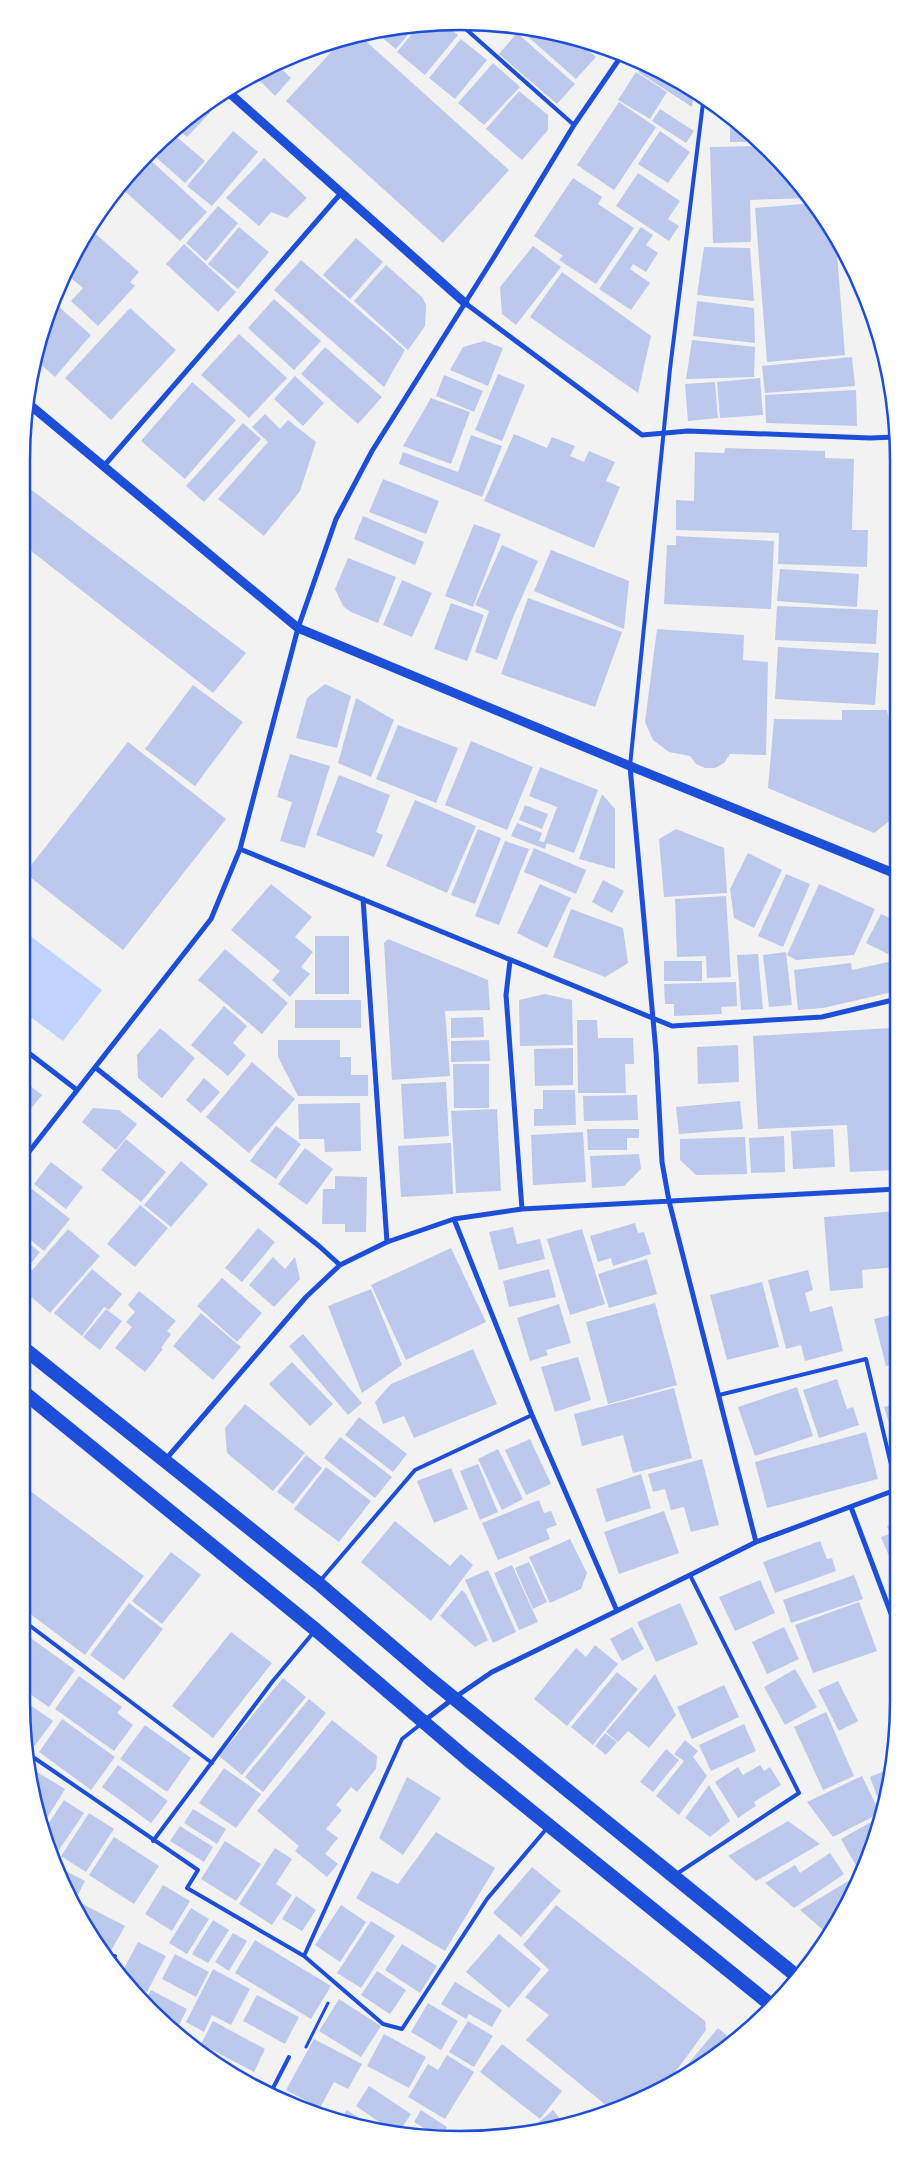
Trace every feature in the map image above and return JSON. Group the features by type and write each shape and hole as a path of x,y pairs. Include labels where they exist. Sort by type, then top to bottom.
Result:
{"highway":[{"path":"30,1353 166,1459 318,1582 454,1698 793,1973"},
{"path":"30,1397 767,2002"}],"street":[{"path":"30,1150 211,920 240,849 298,628 336,519 372,451 574,125 618,60"},
{"path":"232,96 465,303 642,435 688,431 889,437"},
{"path":"103,467 342,192"},
{"path":"33,409 298,628 890,872"},
{"path":"630,766 652,1018 662,1162 669,1201 756,1542"},
{"path":"240,849 672,1026 822,1018 890,1001"},
{"path":"362,899 387,1242"},
{"path":"510,961 506,995 522,1209"},
{"path":"30,1054 77,1090"},
{"path":"96,1068 319,1246 340,1265"},
{"path":"166,1459 306,1297 340,1265 387,1242 454,1219 522,1209 890,1189"},
{"path":"454,1219 532,1415 617,1611"},
{"path":"424,1721 492,1672 756,1542 890,1493"},
{"path":"851,1507 890,1613"}],"lane":[{"path":"467,30 574,125"},
{"path":"630,766 663,433 703,105"},
{"path":"719,1395 866,1359 890,1457"},
{"path":"318,1582 415,1470 532,1415"},
{"path":"674,1876 799,1793 690,1575"},
{"path":"30,1626 212,1762"},
{"path":"153,1841 272,1682 316,1630"},
{"path":"304,1956 402,1739 424,1721"},
{"path":"34,1758 198,1870 187,1888 304,1956 383,2024 402,2029 487,1899 550,1825"},
{"path":"273,2088 289,2057"}],"path":[{"path":"289,2057 304,2051 338,1984"}],"water":[{"path":"30,936 102,990 63,1041 30,1017"}],"building":[{"path":"452,30 458,35 425,75 397,52 413,33"},
{"path":"409,33 396,49 381,37"},
{"path":"516,34 519,34 575,84 557,104 499,54"},
{"path":"527,36 544,38 588,50 596,57 576,79"},
{"path":"461,39 487,60 455,99 429,78"},
{"path":"365,41 509,170 443,243 286,101 333,50"},
{"path":"493,63 520,87 484,125 458,103"},
{"path":"281,69 291,78 275,96 259,80"},
{"path":"640,70 650,74 693,99 692,107 638,72"},
{"path":"636,72 667,92 650,119 618,100"},
{"path":"519,91 548,115 548,130 522,160 486,129"},
{"path":"619,102 656,127 614,190 577,165"},
{"path":"660,109 694,131 686,143 652,121"},
{"path":"208,111 210,113 187,137 182,132"},
{"path":"730,126 749,142 730,142"},
{"path":"233,131 258,152 212,206 187,186"},
{"path":"660,131 690,152 668,183 638,164"},
{"path":"176,137 205,161 185,183 155,157"},
{"path":"754,146 783,176 801,198 750,200 751,242 713,243 710,147"},
{"path":"264,158 307,198 287,218 271,212 259,226 226,198"},
{"path":"151,161 207,212 180,241 125,191"},
{"path":"638,173 680,201 668,219 679,226 669,241 616,206"},
{"path":"573,178 602,197 598,204 634,228 596,284 559,260 563,256 534,236"},
{"path":"805,204 818,221 837,254 845,355 767,362 755,208"},
{"path":"218,206 238,223 206,261 186,243"},
{"path":"239,227 269,252 238,289 208,264"},
{"path":"641,227 653,235 646,245 658,253 646,272 633,264 630,269 650,283 631,310 599,289"},
{"path":"95,233 139,272 130,282 135,286 98,326 71,301 83,288 71,278"},
{"path":"356,238 383,262 350,299 323,275"},
{"path":"184,244 236,292 218,312 166,264"},
{"path":"533,246 561,267 516,325 502,314 500,287"},
{"path":"704,247 750,248 754,301 697,295"},
{"path":"301,260 405,350 384,387 274,290"},
{"path":"386,265 422,297 426,305 425,326 408,350 354,301"},
{"path":"562,272 651,336 638,393 530,317"},
{"path":"274,299 321,341 294,370 248,328"},
{"path":"697,301 754,308 755,343 693,336"},
{"path":"59,307 91,335 55,377 41,365"},
{"path":"130,308 176,350 111,420 65,378"},
{"path":"239,334 287,378 249,418 201,375"},
{"path":"692,340 755,347 754,377 686,379"},
{"path":"484,341 503,348 488,386 450,370 463,347"},
{"path":"325,347 382,397 358,424 301,374"},
{"path":"852,357 855,386 765,393 762,366"},
{"path":"498,374 525,385 502,441 475,430"},
{"path":"444,375 483,391 474,412 436,396"},
{"path":"295,376 324,403 303,426 274,399"},
{"path":"760,378 763,415 720,418 717,382"},
{"path":"192,382 236,420 185,479 141,441"},
{"path":"715,382 718,418 688,421 685,384"},
{"path":"856,390 857,426 766,423 765,395"},
{"path":"431,398 470,412 451,464 403,446"},
{"path":"265,414 280,429 288,420 316,442 300,491 264,536 218,499 268,442 252,427"},
{"path":"243,423 261,439 204,502 186,486"},
{"path":"514,434 547,448 552,437 575,446 570,456 584,462 589,451 615,462 606,481 620,487 594,548 484,501"},
{"path":"471,435 502,446 482,497 399,464 403,452 458,472"},
{"path":"725,448 825,451 825,458 854,459 852,530 868,530 867,567 778,564 779,533 676,530 676,500 694,501 695,452 724,453"},
{"path":"383,479 439,501 426,534 369,512"},
{"path":"30,489 246,653 213,693 30,550"},
{"path":"363,516 424,542 415,565 354,539"},
{"path":"474,524 501,534 473,607 445,596"},
{"path":"676,536 774,541 771,609 664,604 667,545 676,545"},
{"path":"502,545 538,561 514,615 497,660 475,652 489,611 475,605"},
{"path":"551,550 629,581 624,629 534,591"},
{"path":"348,558 396,577 378,623 351,612 343,606 335,589"},
{"path":"780,569 859,574 857,607 777,601"},
{"path":"402,580 432,593 412,637 383,625"},
{"path":"528,598 622,632 595,707 501,674"},
{"path":"451,603 484,615 467,661 434,649"},
{"path":"777,606 878,610 876,644 775,640"},
{"path":"657,629 744,635 743,660 768,662 766,755 730,754 724,763 715,768 705,768 696,764 690,756 669,752 653,740 645,722"},
{"path":"778,647 879,653 875,705 775,699"},
{"path":"325,684 351,696 337,748 296,738 307,698"},
{"path":"193,685 243,722 195,786 145,749"},
{"path":"356,698 394,720 371,777 338,763"},
{"path":"842,710 887,710 890,725 890,821 874,833 768,788 774,719 842,720"},
{"path":"398,725 458,748 436,803 376,779"},
{"path":"471,741 533,767 507,830 445,805"},
{"path":"128,742 226,819 123,950 30,877 30,867"},
{"path":"290,754 330,766 305,848 280,841 292,802 277,797"},
{"path":"540,767 598,790 574,853 547,843 545,849 511,836 517,823 542,833 539,841 544,842 557,807 529,796"},
{"path":"339,775 390,795 376,832 383,835 374,857 316,835"},
{"path":"602,794 615,809 615,869 579,859"},
{"path":"415,800 476,826 447,893 386,866"},
{"path":"525,805 548,814 542,829 519,820"},
{"path":"478,829 501,838 475,904 451,895"},
{"path":"676,829 724,848 727,893 664,897 659,839"},
{"path":"505,841 529,849 499,925 475,916"},
{"path":"534,848 586,870 576,894 524,872"},
{"path":"748,853 782,870 754,928 734,918 730,889"},
{"path":"786,874 810,884 783,947 758,936"},
{"path":"603,880 624,891 612,913 592,902"},
{"path":"271,884 312,917 295,937 313,952 301,967 310,974 290,997 272,980 280,971 231,930"},
{"path":"540,884 571,898 547,948 517,933"},
{"path":"819,884 875,909 854,955 796,960 787,955"},
{"path":"726,896 731,977 707,978 706,956 677,957 675,899"},
{"path":"571,909 623,928 628,963 605,977 553,957"},
{"path":"881,914 890,918 890,950 888,954 866,943"},
{"path":"315,936 349,936 349,994 315,994"},
{"path":"388,939 488,980 490,1010 445,1011 450,1076 392,1080 384,943"},
{"path":"225,949 288,1003 262,1034 198,980"},
{"path":"786,952 792,1005 769,1007 763,955"},
{"path":"758,954 763,1009 741,1010 737,955"},
{"path":"664,961 702,961 702,981 664,981"},
{"path":"890,962 890,993 823,1008 798,1010 794,970 851,963 852,970"},
{"path":"736,982 737,1006 721,1007 722,1014 674,1016 674,1004 665,1004 664,984"},
{"path":"545,994 572,1000 573,1045 520,1046 519,1000"},
{"path":"295,1000 361,1000 361,1028 295,1028"},
{"path":"224,1006 247,1026 233,1043 246,1055 228,1076 191,1045"},
{"path":"483,1017 484,1037 451,1038 451,1018"},
{"path":"577,1020 597,1020 598,1038 633,1038 634,1064 625,1064 626,1093 578,1093"},
{"path":"160,1028 195,1058 162,1098 138,1078 137,1055"},
{"path":"890,1028 890,1170 850,1172 847,1125 758,1129 753,1036"},
{"path":"278,1040 340,1040 340,1057 351,1057 351,1075 368,1075 368,1096 298,1096 278,1057"},
{"path":"489,1040 490,1061 451,1062 451,1041"},
{"path":"738,1045 739,1082 698,1084 697,1047"},
{"path":"573,1048 573,1085 535,1086 534,1049"},
{"path":"252,1062 295,1099 249,1153 206,1117"},
{"path":"453,1064 489,1064 489,1108 454,1108"},
{"path":"204,1078 220,1092 201,1113 186,1100"},
{"path":"446,1082 449,1136 404,1139 401,1084"},
{"path":"30,1086 42,1095 30,1110"},
{"path":"543,1090 575,1090 576,1125 534,1126 534,1109 543,1109"},
{"path":"637,1095 638,1120 584,1121 583,1096"},
{"path":"740,1101 743,1129 679,1134 676,1107"},
{"path":"360,1103 361,1151 325,1152 324,1139 299,1139 298,1104"},
{"path":"93,1108 119,1110 137,1124 116,1150 82,1122"},
{"path":"497,1109 501,1191 456,1193 451,1111"},
{"path":"276,1126 301,1144 276,1179 250,1161"},
{"path":"587,1129 639,1129 639,1138 627,1138 627,1150 588,1150"},
{"path":"833,1129 835,1167 793,1169 791,1131"},
{"path":"583,1132 586,1182 533,1185 531,1135"},
{"path":"784,1136 785,1172 751,1173 749,1138"},
{"path":"745,1137 747,1174 696,1175 680,1160 680,1139"},
{"path":"126,1139 166,1172 141,1202 101,1170"},
{"path":"451,1143 453,1194 401,1197 398,1146"},
{"path":"305,1148 333,1169 307,1205 278,1184"},
{"path":"639,1154 641,1169 624,1186 592,1188 590,1156"},
{"path":"181,1161 208,1184 171,1227 144,1205"},
{"path":"51,1162 83,1187 66,1209 34,1184"},
{"path":"335,1176 367,1177 366,1232 345,1232 345,1224 322,1224 323,1189 335,1189"},
{"path":"32,1189 70,1219 44,1251 30,1239 30,1191"},
{"path":"140,1205 168,1228 135,1267 107,1244"},
{"path":"890,1212 890,1268 862,1270 863,1288 830,1291 824,1217"},
{"path":"635,1223 638,1233 644,1232 651,1254 613,1266 611,1258 598,1262 590,1236"},
{"path":"513,1227 517,1244 540,1239 545,1259 499,1270 489,1232"},
{"path":"258,1228 275,1242 242,1282 225,1268"},
{"path":"68,1229 100,1256 50,1313 30,1296 30,1273"},
{"path":"582,1229 605,1304 570,1315 547,1239"},
{"path":"30,1244 40,1252 30,1265"},
{"path":"451,1248 486,1322 406,1360 371,1285"},
{"path":"273,1257 285,1269 295,1257 300,1279 274,1307 249,1285"},
{"path":"647,1259 657,1294 609,1308 598,1274"},
{"path":"92,1269 122,1294 109,1310 104,1307 82,1336 54,1313"},
{"path":"549,1269 556,1297 509,1307 503,1281"},
{"path":"808,1270 813,1290 805,1293 810,1312 832,1306 843,1351 805,1361 801,1345 786,1349 768,1280"},
{"path":"222,1278 262,1313 237,1342 197,1306"},
{"path":"762,1282 779,1347 727,1360 710,1295"},
{"path":"371,1289 402,1365 362,1393 328,1306"},
{"path":"139,1291 176,1321 167,1331 171,1334 161,1348 163,1349 145,1372 115,1348 132,1327 126,1322 135,1312 128,1305"},
{"path":"655,1303 677,1385 608,1404 586,1322"},
{"path":"559,1304 571,1343 546,1350 548,1355 530,1361 517,1318"},
{"path":"106,1309 122,1321 100,1350 83,1337"},
{"path":"201,1313 241,1347 213,1380 173,1346"},
{"path":"890,1315 890,1365 886,1366 874,1319"},
{"path":"303,1334 362,1403 348,1415 289,1346"},
{"path":"473,1349 497,1404 414,1438 404,1416 383,1424 375,1402 391,1384"},
{"path":"578,1357 591,1400 555,1412 541,1367"},
{"path":"292,1362 333,1404 310,1426 269,1384"},
{"path":"837,1379 847,1409 853,1407 859,1425 819,1438 803,1390"},
{"path":"797,1387 813,1436 755,1456 738,1407"},
{"path":"674,1388 692,1458 633,1473 623,1435 582,1446 574,1414"},
{"path":"245,1404 305,1453 273,1491 227,1453 225,1428"},
{"path":"890,1405 890,1426 884,1407"},
{"path":"359,1417 407,1454 393,1472 345,1435"},
{"path":"866,1432 878,1479 767,1508 755,1462"},
{"path":"340,1437 392,1477 375,1498 324,1458"},
{"path":"530,1439 551,1484 526,1495 505,1450"},
{"path":"498,1449 523,1499 502,1510 478,1459"},
{"path":"306,1455 322,1468 293,1504 277,1492"},
{"path":"702,1459 719,1525 691,1532 684,1507 671,1510 665,1489 653,1492 648,1474"},
{"path":"478,1464 498,1512 480,1520 460,1471"},
{"path":"326,1467 371,1501 339,1542 294,1509"},
{"path":"451,1468 468,1509 434,1523 417,1481"},
{"path":"641,1474 651,1508 606,1522 596,1489"},
{"path":"30,1491 144,1576 85,1655 30,1614"},
{"path":"539,1500 544,1513 551,1511 557,1525 546,1529 550,1539 498,1560 482,1523"},
{"path":"664,1511 679,1553 619,1574 604,1532"},
{"path":"395,1521 450,1566 461,1554 473,1565 431,1621 361,1562"},
{"path":"890,1534 890,1558 881,1537"},
{"path":"570,1539 587,1573 581,1589 550,1603 529,1557"},
{"path":"820,1541 827,1559 832,1558 836,1571 775,1593 763,1562"},
{"path":"171,1552 201,1575 162,1624 132,1601"},
{"path":"529,1562 547,1602 533,1609 515,1568"},
{"path":"512,1565 538,1622 519,1630 494,1573"},
{"path":"488,1570 516,1632 493,1643 465,1580"},
{"path":"854,1575 863,1599 791,1623 783,1600"},
{"path":"760,1580 775,1613 735,1631 719,1597"},
{"path":"462,1590 466,1594 488,1640 475,1647 440,1616"},
{"path":"859,1602 877,1651 813,1673 795,1625"},
{"path":"129,1603 163,1629 124,1680 90,1655"},
{"path":"680,1603 698,1644 656,1662 637,1622"},
{"path":"632,1627 644,1649 622,1661 610,1639"},
{"path":"784,1627 799,1659 767,1674 752,1642"},
{"path":"231,1632 272,1663 213,1738 172,1706"},
{"path":"30,1638 75,1670 49,1707 30,1694"},
{"path":"595,1645 618,1664 567,1726 534,1699 576,1648 586,1657"},
{"path":"795,1669 817,1707 785,1725 764,1687"},
{"path":"617,1672 638,1689 593,1745 571,1727"},
{"path":"655,1674 676,1715 649,1748 628,1731 618,1742 606,1732"},
{"path":"79,1676 122,1707 117,1713 133,1725 114,1751 55,1709"},
{"path":"283,1678 306,1697 242,1775 219,1756"},
{"path":"838,1681 858,1721 839,1731 818,1690"},
{"path":"724,1685 739,1717 692,1739 677,1707"},
{"path":"309,1699 326,1713 263,1792 245,1777"},
{"path":"30,1705 53,1721 33,1748"},
{"path":"826,1712 854,1776 823,1790 794,1727"},
{"path":"62,1719 115,1757 91,1790 39,1752"},
{"path":"332,1720 377,1756 376,1769 357,1792 351,1787 336,1805 342,1810 326,1829 338,1838 325,1854 338,1864 327,1877 295,1851 299,1846 257,1811"},
{"path":"744,1724 756,1751 711,1771 699,1745"},
{"path":"145,1725 191,1758 167,1792 120,1759"},
{"path":"605,1733 617,1742 606,1755 595,1746"},
{"path":"685,1740 698,1751 693,1757 707,1776 679,1815 656,1796 684,1761 674,1754"},
{"path":"666,1749 679,1760 653,1792 640,1782"},
{"path":"118,1765 168,1801 151,1823 102,1787"},
{"path":"760,1765 764,1771 770,1767 781,1785 754,1802 756,1806 738,1818 715,1782 738,1767 743,1775"},
{"path":"224,1768 261,1794 236,1828 199,1803"},
{"path":"36,1771 65,1789 47,1818"},
{"path":"884,1771 878,1799 870,1777"},
{"path":"862,1776 877,1806 874,1816 833,1837 807,1802"},
{"path":"407,1777 441,1798 403,1855 379,1838"},
{"path":"709,1785 730,1821 710,1837 685,1818"},
{"path":"64,1800 84,1813 58,1852 48,1824"},
{"path":"193,1809 226,1829 217,1844 184,1823"},
{"path":"89,1813 114,1829 86,1872 61,1856"},
{"path":"788,1821 820,1844 756,1881 728,1856"},
{"path":"872,1821 857,1867 841,1839"},
{"path":"180,1826 213,1847 204,1862 170,1841"},
{"path":"436,1832 495,1868 445,1951 356,1898 372,1871 398,1884"},
{"path":"114,1837 159,1866 134,1904 89,1875"},
{"path":"225,1841 261,1864 236,1901 201,1879"},
{"path":"275,1848 292,1859 276,1884 292,1895 272,1925 239,1904"},
{"path":"830,1853 844,1874 794,1908 765,1883 795,1865 800,1873"},
{"path":"532,1867 561,1891 521,1937 493,1913"},
{"path":"65,1871 85,1881 77,1896"},
{"path":"851,1879 824,1929 800,1910"},
{"path":"163,1885 190,1901 172,1931 145,1914"},
{"path":"296,1896 316,1910 302,1931 282,1919"},
{"path":"81,1903 125,1926 111,1951 102,1940"},
{"path":"341,1905 366,1922 340,1962 315,1945"},
{"path":"556,1905 705,2021 706,2030 674,2073 650,2087 606,2105 526,2040 549,2015 525,1997 549,1970 523,1945"},
{"path":"191,1908 209,1919 187,1954 169,1943"},
{"path":"213,1920 229,1930 208,1963 192,1954"},
{"path":"371,1921 395,1936 361,1988 337,1973"},
{"path":"233,1933 247,1941 229,1971 215,1962"},
{"path":"499,1934 541,1969 509,2008 466,1972"},
{"path":"255,1940 331,1986 311,2019 235,1973"},
{"path":"138,1942 166,1956 147,1992 140,1989 124,1969"},
{"path":"402,1944 437,1966 420,1993 385,1970"},
{"path":"175,1954 209,1972 196,1997 162,1979"},
{"path":"213,1969 250,1989 231,2025 212,2015 204,2032 186,2022"},
{"path":"377,1971 406,1990 390,2014 361,1995"},
{"path":"455,1982 502,2010 492,2027 469,2014 466,2019 441,2004"},
{"path":"151,1990 187,2009 178,2026 156,2005 148,1996"},
{"path":"257,1995 299,2017 285,2044 243,2021"},
{"path":"339,1999 381,2026 361,2057 319,2031"},
{"path":"428,2003 458,2021 441,2050 411,2032"},
{"path":"213,2021 265,2049 254,2072 201,2044"},
{"path":"468,2021 493,2036 474,2067 449,2052"},
{"path":"718,2028 728,2037 699,2059 686,2067"},
{"path":"384,2034 426,2057 409,2088 367,2066"},
{"path":"314,2039 362,2064 348,2089 334,2082 320,2107 286,2090"},
{"path":"502,2044 562,2091 540,2119 480,2072"},
{"path":"447,2055 474,2072 445,2119 408,2097 428,2064 438,2070"},
{"path":"369,2086 411,2114 402,2127 382,2124 356,2106"},
{"path":"347,2110 360,2119 349,2116 344,2115"},
{"path":"421,2110 447,2127 445,2130 426,2129 414,2122"},
{"path":"553,2110 560,2119 544,2123 537,2124"}]}
